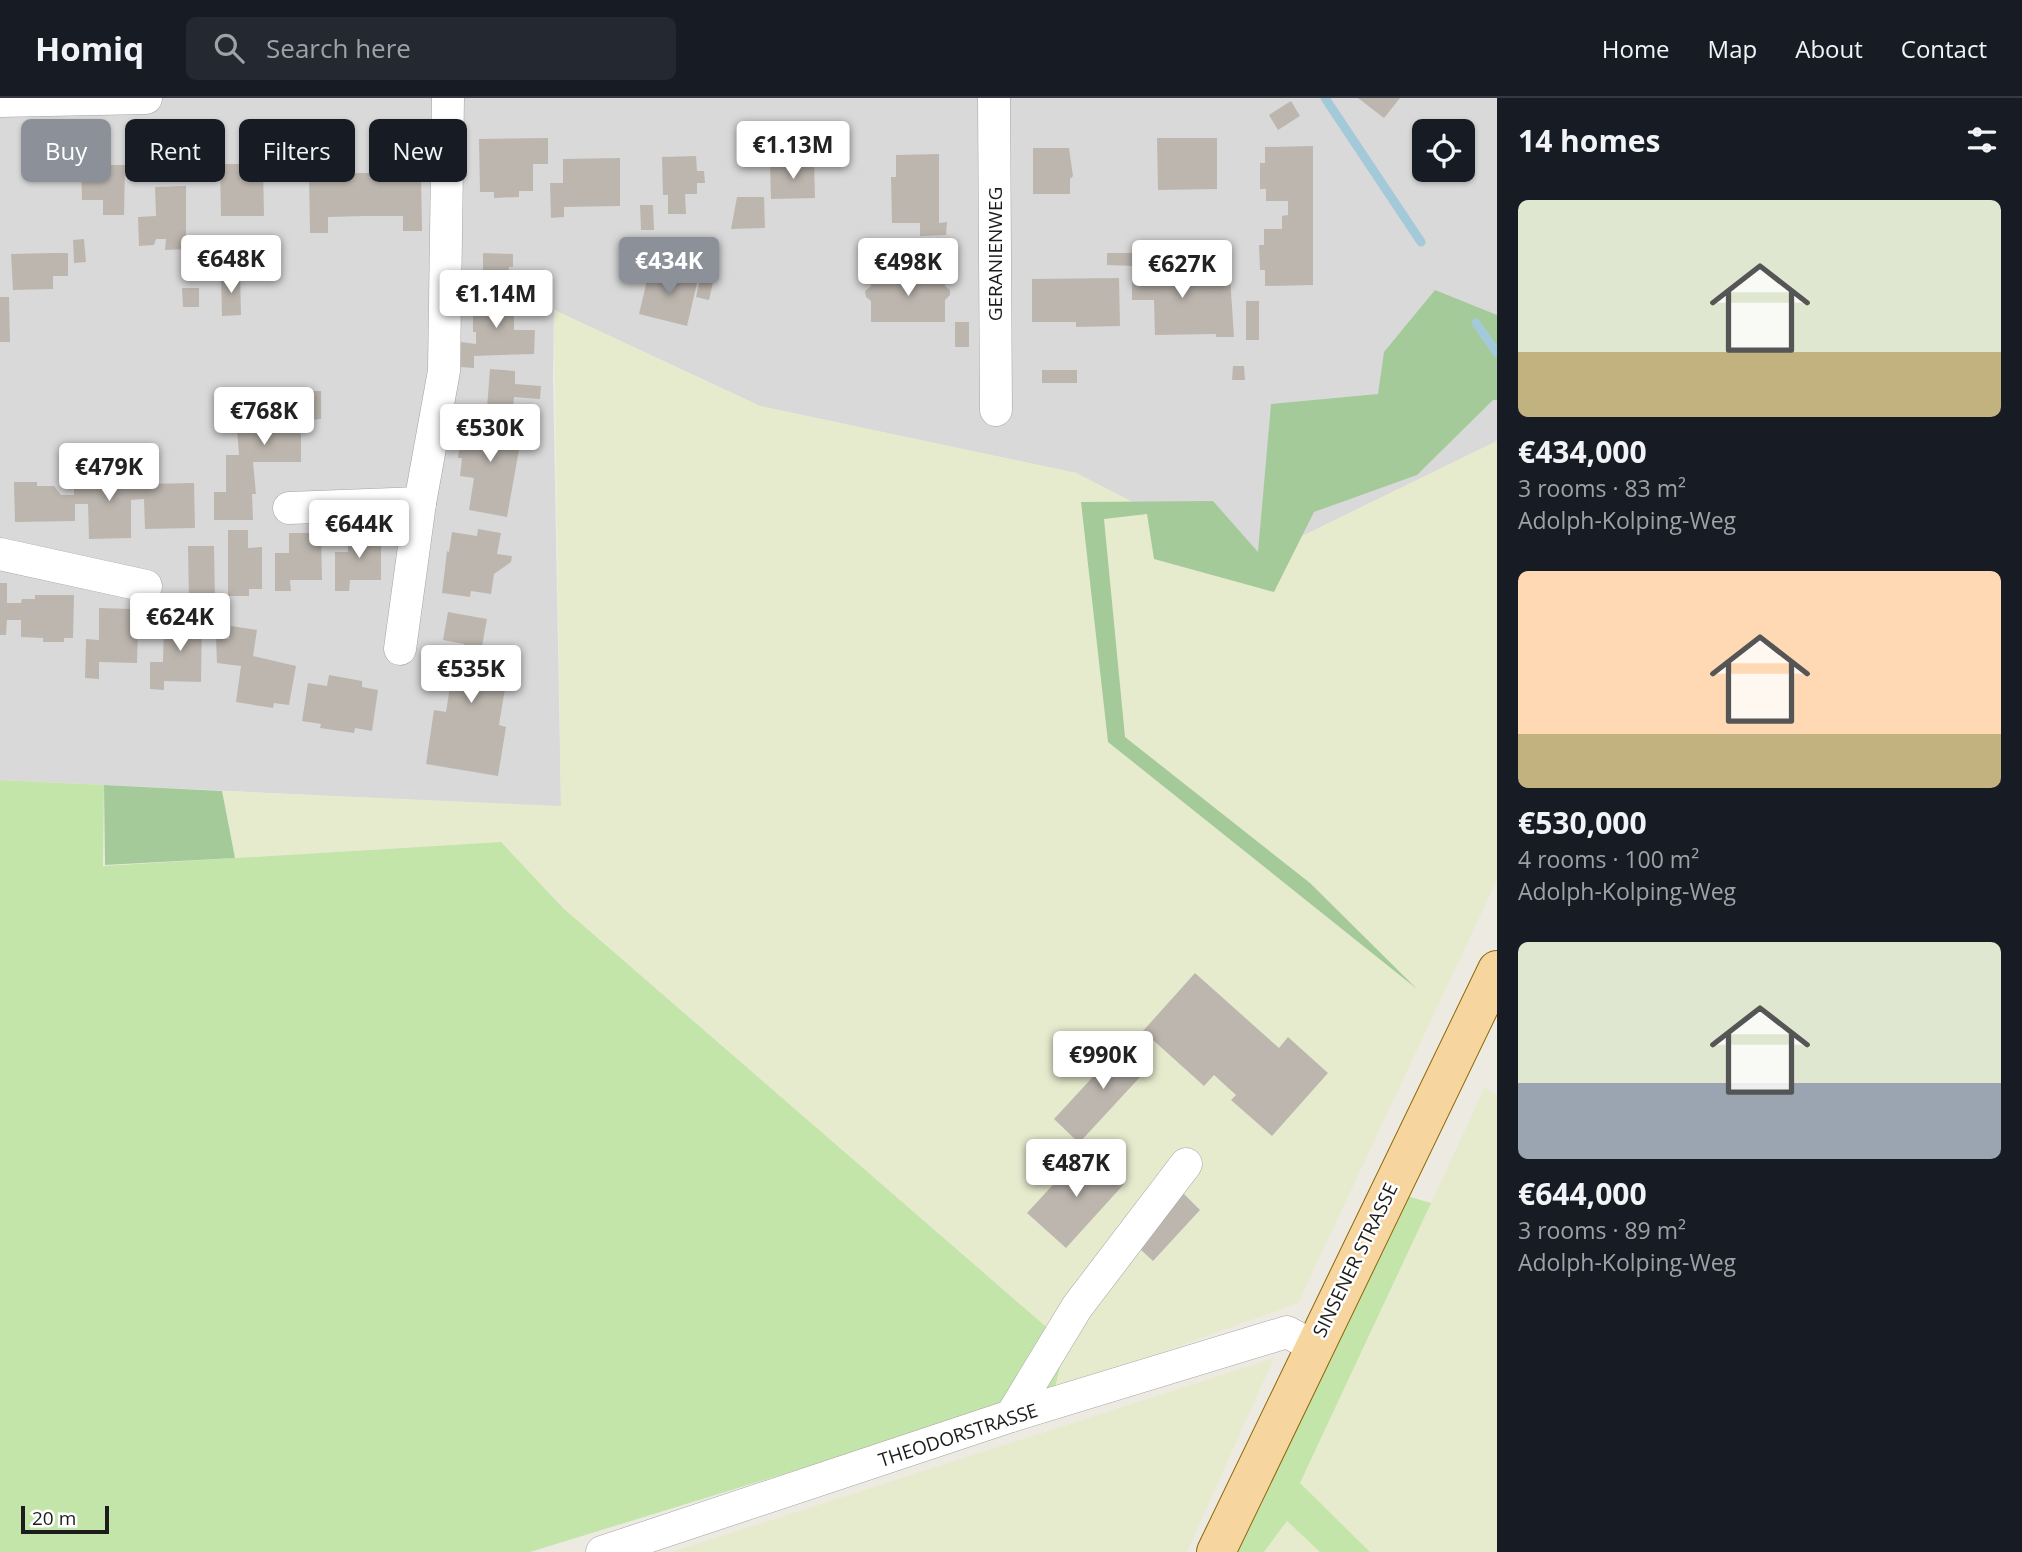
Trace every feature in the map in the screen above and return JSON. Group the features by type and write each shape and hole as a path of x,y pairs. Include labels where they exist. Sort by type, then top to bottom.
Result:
{"main road":[{"name":"SINSENER STRASSE","path":"1216,1552 1313,1346 1497,970"}],"street":[{"path":"0,101 146,98"},
{"path":"400,649 420,503 444,371 448,98"},
{"name":"GERANIENWEG","path":"994,98 996,410"},
{"path":"289,508 420,503"},
{"path":"0,554 146,586"},
{"path":"1011,1416 1077,1307 1186,1164"},
{"name":"THEODORSTRASSE","path":"602,1552 1011,1416 1287,1332 1313,1346"}],"shaded area":[{"path":"0,98 1497,98 1497,441 1249,562 1076,473 760,406 554,310 561,807 0,780"}],"green space":[{"path":"1435,290 1497,315 1497,400 1493,400 1417,475 1314,512 1274,592 1154,559 1147,514 1104,519 1125,737 1310,883 1417,989 1108,742 1081,502 1213,501 1258,552 1271,404 1378,394 1384,352"},
{"path":"554,310 760,406 1076,473 1249,562 1497,441 1497,880 1298,1303 1054,1391 1066,1344 563,908 501,842 235,858 222,791 561,806"},
{"path":"0,780 104,785 103,866 501,842 563,908 1066,1344 1054,1391 530,1552 0,1552"},
{"path":"104,785 222,791 235,858 105,865"},
{"path":"1485,1087 1497,1096 1497,1552 1370,1552 1300,1483"},
{"path":"1407,1196 1431,1203 1300,1483 1370,1552 1320,1552 1287,1521 1264,1552 1234,1552"},
{"path":"1274,1358 1187,1552 672,1552"},
{"path":"1287,1521 1320,1552 1264,1552"}],"building":[{"path":"1358,98 1400,98 1384,118"},
{"path":"1291,101 1300,116 1278,130 1269,115"},
{"path":"548,138 548,164 533,164 533,191 519,191 519,197 494,198 494,192 480,192 479,139"},
{"path":"1157,138 1217,138 1217,189 1158,190"},
{"path":"1313,146 1313,285 1265,286 1265,270 1260,270 1259,245 1264,245 1264,229 1282,229 1282,216 1288,215 1288,201 1266,201 1266,189 1260,189 1260,163 1265,163 1265,147"},
{"path":"1033,148 1069,148 1073,176 1070,179 1070,194 1033,194"},
{"path":"939,154 939,223 947,222 946,235 920,236 920,223 892,223 891,177 896,177 896,155"},
{"path":"696,156 697,171 704,171 705,183 697,183 697,194 685,194 686,214 668,214 668,195 663,195 662,157"},
{"path":"620,158 620,206 564,207 564,217 551,218 550,183 563,183 563,159"},
{"path":"814,163 815,198 771,199 770,164"},
{"path":"225,164 239,164 239,182 263,182 264,216 221,216 220,182 225,182"},
{"path":"111,165 125,165 124,215 103,215 103,200 82,200 81,182 111,182"},
{"path":"355,173 369,173 369,182 421,182 422,231 403,231 403,216 365,216 328,217 328,233 310,233 309,182 355,182"},
{"path":"186,186 186,249 165,250 166,239 156,239 154,245 139,246 138,217 156,216 155,187"},
{"path":"737,197 764,197 765,228 731,229"},
{"path":"640,205 653,205 654,230 641,230"},
{"path":"84,239 86,262 74,263 73,240"},
{"path":"68,253 68,276 53,276 53,289 13,290 11,254"},
{"path":"483,253 513,254 513,267 509,267 508,280 483,280"},
{"path":"1107,253 1132,253 1132,265 1155,265 1155,278 1230,277 1234,337 1216,337 1216,334 1155,335 1154,300 1132,300 1132,266 1107,265"},
{"path":"650,268 698,279 687,326 639,314"},
{"path":"871,274 945,274 945,286 950,290 950,295 945,300 945,322 871,322 871,301 866,297 865,291 871,286"},
{"path":"221,275 240,275 241,315 222,316"},
{"path":"701,275 714,278 709,300 696,297"},
{"path":"1119,278 1120,326 1076,327 1076,322 1032,322 1032,279"},
{"path":"182,288 199,288 199,307 183,307"},
{"path":"473,294 514,294 514,330 535,330 534,354 474,356 474,368 461,367 461,342 476,344 476,332 473,332"},
{"path":"0,297 9,297 10,342 0,342"},
{"path":"1246,301 1259,301 1259,340 1246,340"},
{"path":"955,322 969,322 969,347 955,347"},
{"path":"1233,366 1244,366 1245,380 1232,380"},
{"path":"490,369 515,371 515,384 541,386 540,399 514,397 513,410 487,408"},
{"path":"1042,370 1077,370 1077,383 1042,383"},
{"path":"293,387 297,391 321,391 321,419 301,421 301,462 253,462 256,494 252,494 253,520 214,520 214,492 226,492 226,455 239,455 239,409 266,409 265,391 290,391"},
{"path":"470,418 523,427 507,517 469,510 474,478 460,476 462,458 458,458 461,437 466,437"},
{"path":"143,459 143,484 194,483 195,528 145,529 144,499 131,500 131,538 89,539 88,504 75,504 75,521 15,522 14,482 37,482 37,486 54,486 61,495 74,495 74,465 88,465 89,483 130,482 130,460"},
{"path":"478,529 501,533 497,554 512,556 511,562 494,574 491,594 471,591 470,597 442,593 452,532 477,536"},
{"path":"228,530 248,530 248,548 262,547 262,589 249,589 249,596 228,596"},
{"path":"348,532 381,532 381,580 350,580 349,591 335,591 335,552 348,552"},
{"path":"289,533 321,533 322,580 290,580 291,591 275,591 275,553 289,553"},
{"path":"188,546 214,546 215,601 189,602"},
{"path":"0,583 7,583 7,603 35,599 35,595 74,595 73,638 64,638 64,642 43,642 43,638 21,637 21,620 7,620 6,635 0,635"},
{"path":"99,608 132,609 131,625 138,625 137,663 99,662 99,679 85,678 86,639 99,640"},
{"path":"179,612 202,613 201,682 164,681 164,690 150,689 150,662 163,662 164,624 179,625"},
{"path":"448,612 487,619 482,646 497,649 494,662 509,664 499,725 506,727 498,776 426,764 434,710 446,712 451,680 457,682 464,644 443,640"},
{"path":"231,626 257,630 253,656 296,666 289,705 274,703 273,708 236,702 241,666 217,663 216,637 229,639"},
{"path":"498,651 519,654 518,664 497,660"},
{"path":"329,675 362,681 362,687 378,690 372,731 355,728 354,733 320,728 321,724 302,721 308,683 327,686"},
{"path":"1195,973 1279,1048 1288,1037 1328,1073 1272,1136 1231,1100 1236,1095 1214,1075 1204,1086 1143,1031"},
{"path":"1127,1040 1153,1063 1079,1143 1054,1119"},
{"path":"1086,1149 1124,1184 1066,1248 1027,1213"},
{"path":"1182,1192 1200,1210 1153,1261 1139,1248"}],"waterway":[{"path":"1325,98 1421,242"},
{"path":"1476,323 1497,353"}]}
